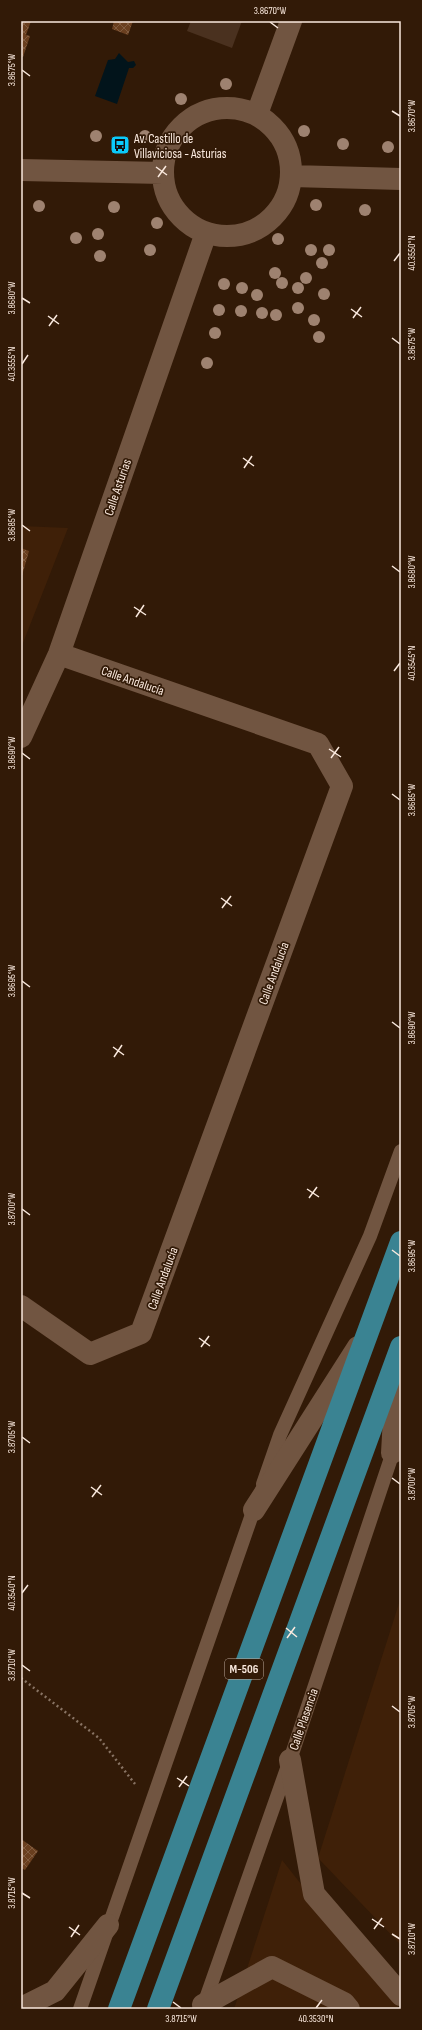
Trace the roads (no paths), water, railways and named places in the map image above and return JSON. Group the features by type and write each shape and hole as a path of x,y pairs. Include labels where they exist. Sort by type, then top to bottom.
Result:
{"main road":[{"name":"M-506","path":"119,2009 401,1242"},
{"name":"M-506","path":"158,2009 399,1352"}],"street":[{"path":"257,114 291,21"},
{"path":"216,108 240,108 257,114 273,126 288,148 292,176 284,203 268,222 240,236 206,233 181,217 168,197 163,173 168,146 180,128 201,113 216,108"},
{"path":"21,170 163,173"},
{"path":"292,176 401,179"},
{"name":"Calle Asturias","path":"21,737 59,654 206,233"},
{"name":"Calle Andalucía","path":"21,1306 90,1354 141,1333 342,786 318,744 59,654"},
{"path":"254,1510 369,1329"},
{"path":"392,1453 399,1352"},
{"path":"290,1760 314,1894 401,1995"},
{"path":"21,2008 55,1991 108,1925"},
{"path":"203,2007 272,1967 344,2003 349,2009"}],"lane":[{"path":"80,2009 280,1435 370,1236 401,1151"},
{"name":"Calle Plasencia","path":"203,2007 290,1760 401,1429"}],"place":[{"name":"Av. Castillo de Villaviciosa - Asturias","path":"120,145"}]}
